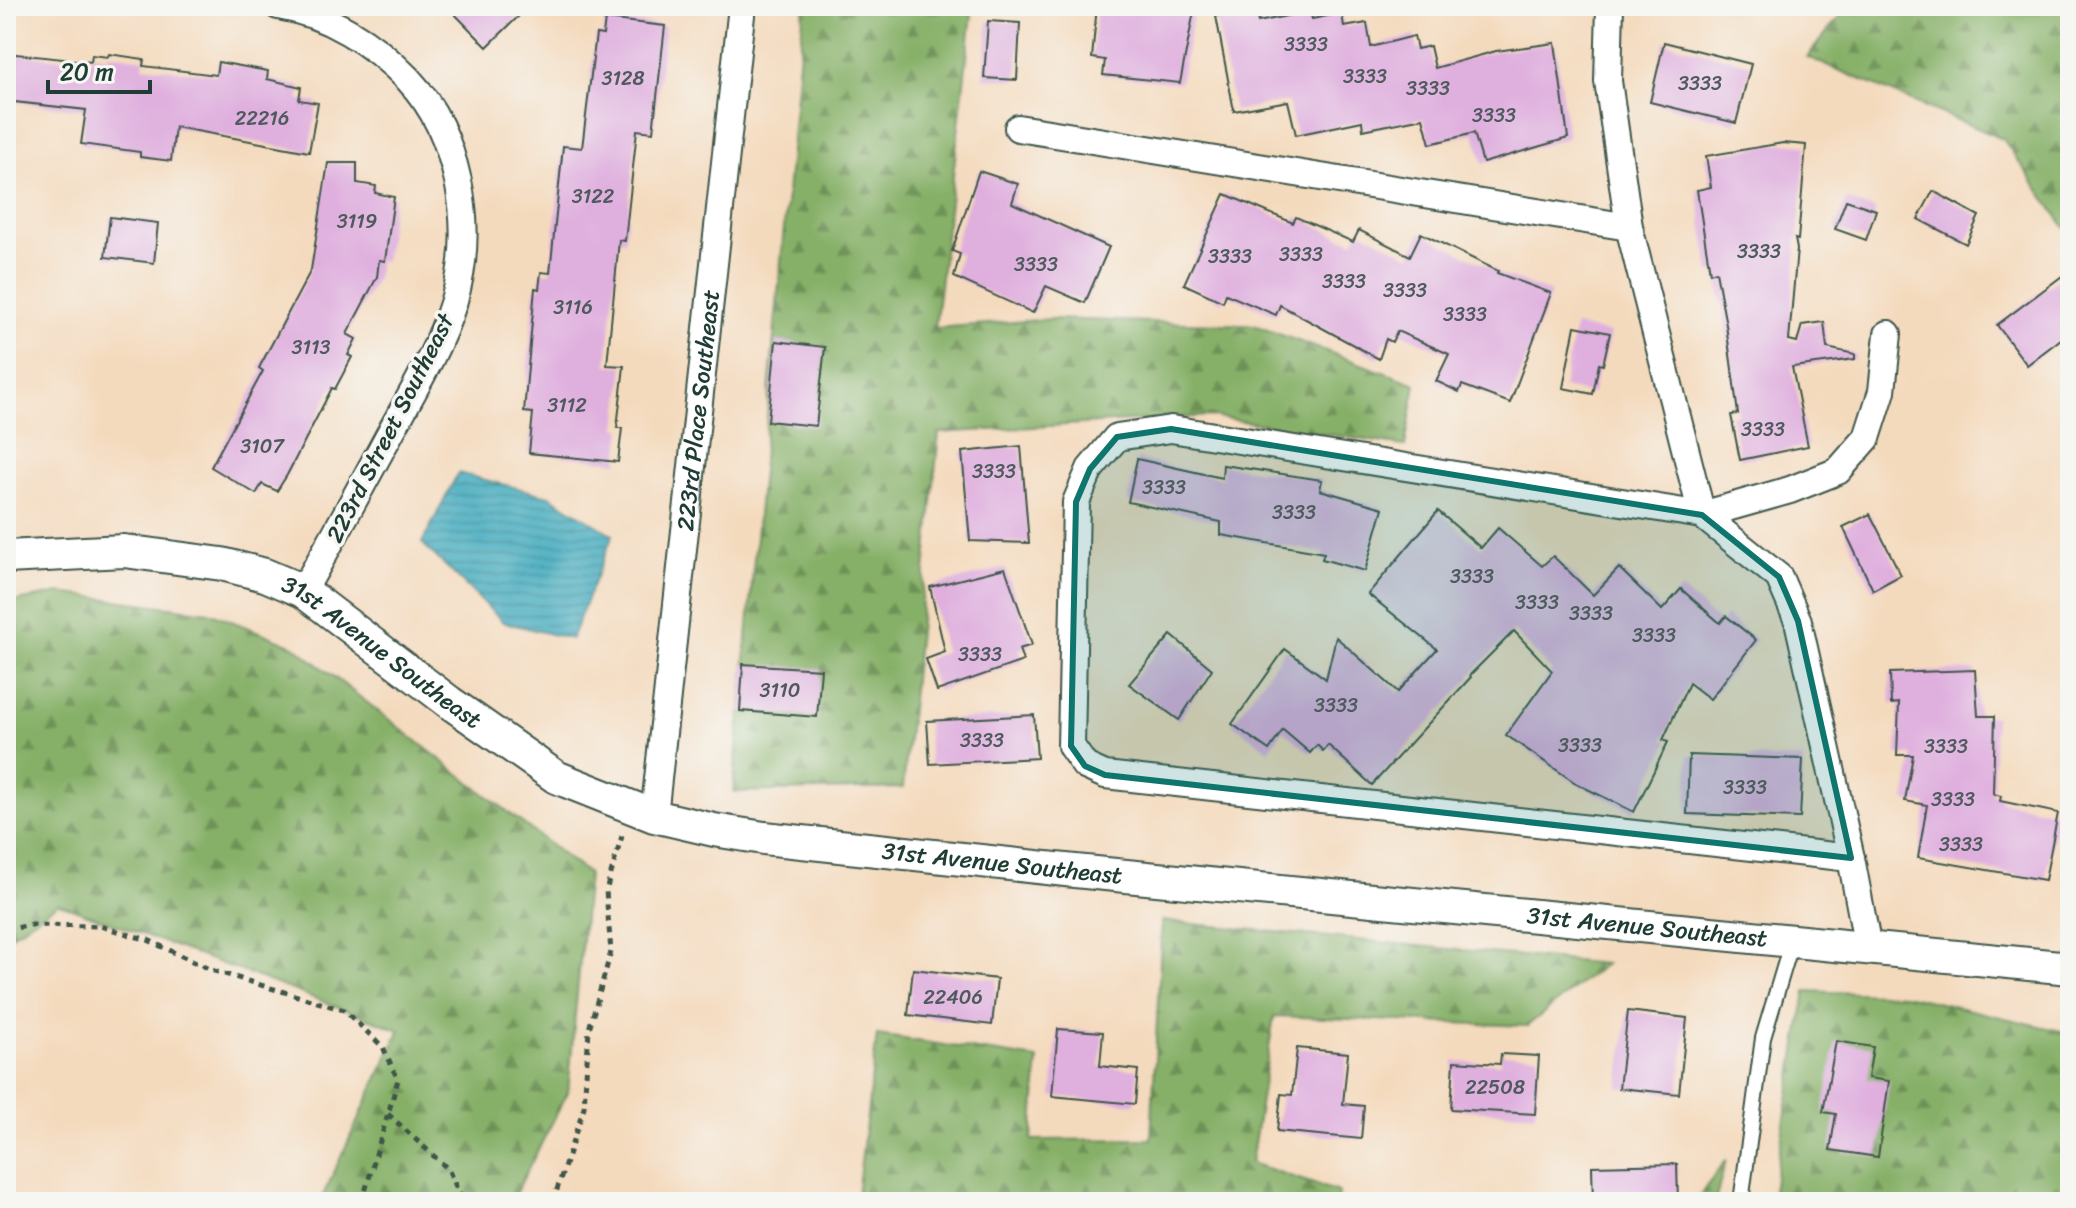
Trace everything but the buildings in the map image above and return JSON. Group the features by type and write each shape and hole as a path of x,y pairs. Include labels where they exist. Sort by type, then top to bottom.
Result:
{"street":[{"name":"223rd Street Southeast","path":"278,6 321,17 377,50 419,91 439,119 450,147 463,204 464,256 455,300 427,364 303,591"},
{"name":"223rd Place Southeast","path":"642,812 742,6"},
{"path":"1610,6 1608,81 1629,227 1702,515 1779,577 1798,621 1868,948"},
{"path":"1018,128 1629,227"},
{"path":"1851,858 1105,775 1085,766 1071,746 1076,502 1090,469 1117,437 1171,429 1702,515 1790,490 1838,471 1867,438 1882,391 1888,334"},
{"name":"31st Avenue Southeast","path":"6,557 124,551 170,555 265,575 303,591 449,702 556,777 642,812 714,830 814,844 2070,968"}],"lane":[{"path":"1741,1202 1763,1038 1792,940"}],"path":[{"path":"553,1202 584,1107 589,1029 611,952 606,891 642,812"},
{"path":"6,930 30,925 100,926 148,940 211,970 344,1010 383,1047 398,1080 362,1202"},
{"path":"388,1114 448,1169 463,1202"}],"highlighted area":[{"path":"1171,429 1702,515 1779,577 1798,621 1851,858 1105,775 1085,766 1071,746 1076,502 1090,469 1117,437"}],"green space":[{"path":"804,6 973,6 935,328 1052,319 1254,325 1416,384 1405,446 1209,416 939,433 903,788 733,792"},
{"path":"1848,6 2070,6 2070,234 2003,139 1807,57"},
{"path":"60,593 209,612 294,646 588,874 568,1092 511,1202 320,1202 400,1030 58,903 6,939 6,603"},
{"path":"1162,921 1605,964 1527,1026 1274,1016 1251,1163 1338,1192 1337,1202 856,1202 877,1035 1038,1059 1032,1140 1151,1139"},
{"path":"1806,991 1905,995 2070,1033 2070,1202 1771,1202"},
{"path":"1726,1160 1715,1202 1695,1202"}],"water":[{"path":"458,473 549,496 613,535 571,639 503,622 422,543"}]}
